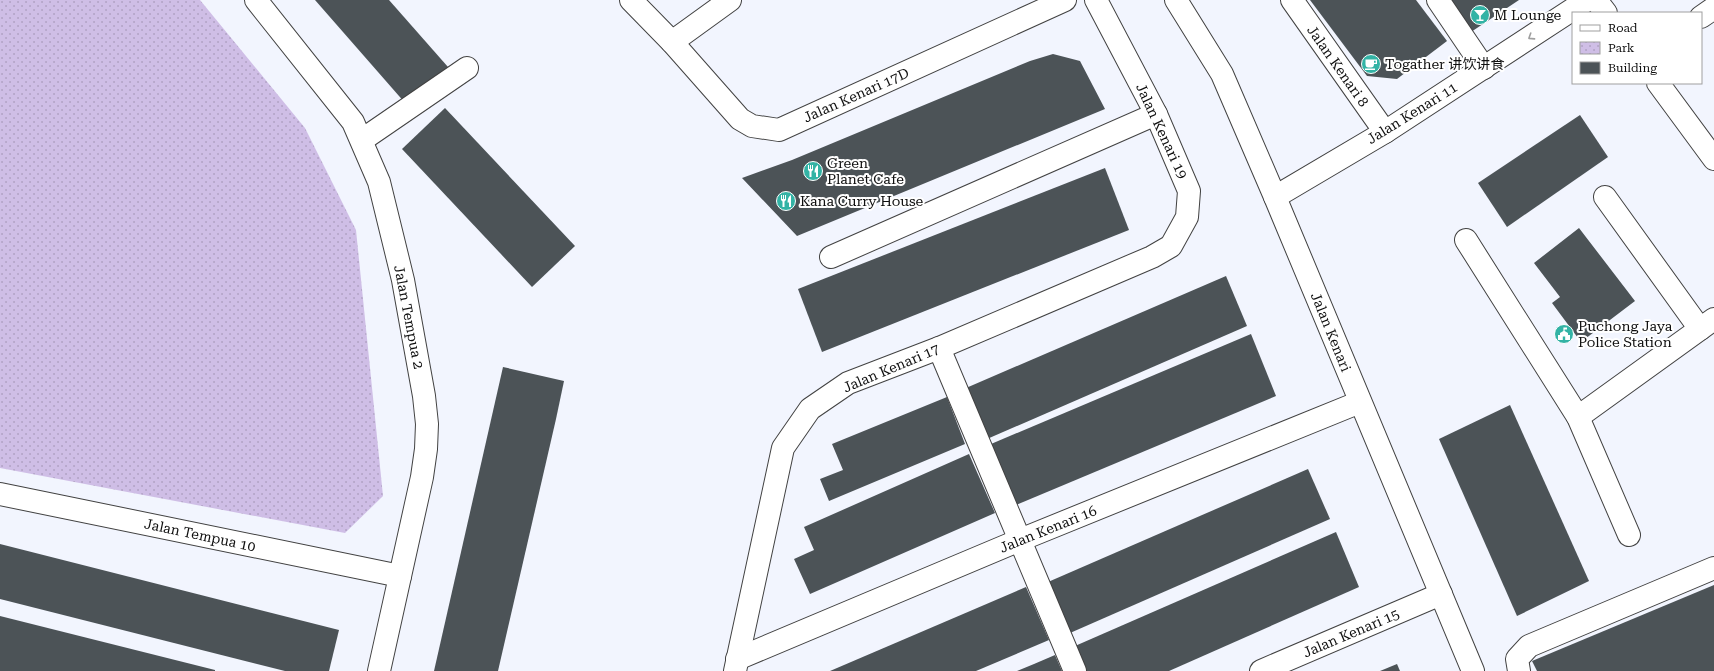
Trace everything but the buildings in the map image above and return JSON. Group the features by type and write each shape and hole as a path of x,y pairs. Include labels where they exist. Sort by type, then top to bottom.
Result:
{"street":[{"name":"Jalan Tempua 2","path":"256,0 353,122 379,182 403,280 424,396 427,424 426,448 422,476 379,671"},
{"name":"Jalan Kenari 17D","path":"631,0 672,42 740,118 752,126 779,130 1064,0"},
{"path":"672,42 730,0"},
{"name":"Jalan Kenari 19","path":"1096,0 1156,114 1189,191 1187,217 1184,223 1171,246 1152,257"},
{"name":"Jalan Kenari","path":"1176,0 1222,74 1473,671"},
{"name":"Jalan Kenari 8","path":"1292,0 1385,132"},
{"path":"1438,0 1484,68"},
{"name":"Jalan Kenari 11","path":"1275,197 1385,132 1587,0"},
{"path":"1596,0 1605,12"},
{"path":"1702,16 1714,8"},
{"path":"362,140 467,68"},
{"path":"1659,84 1714,159"},
{"path":"832,257 1156,114"},
{"path":"1578,417 1707,324 1605,197"},
{"path":"1466,240 1578,417 1629,535"},
{"name":"Jalan Kenari 17","path":"736,665 783,448 810,409 848,383 939,348 1152,257"},
{"path":"939,348 1075,671"},
{"name":"Jalan Kenari 16","path":"736,665 1020,540 1360,402"},
{"name":"Jalan Tempua 10","path":"0,494 400,576"},
{"path":"1518,671 1517,659 1529,646 1714,568"},
{"name":"Jalan Kenari 15","path":"1261,671 1441,594"}],"green space":[{"path":"0,0 200,0 305,128 356,230 383,496 345,533 0,468"}],"place":[{"name":"M Lounge","path":"1480,15"},
{"name":"Togather 讲饮讲食","path":"1371,64"},
{"name":"Green Planet Cafe","path":"813,171"},
{"name":"Kana Curry House","path":"786,201"},
{"name":"Puchong Jaya Police Station","path":"1564,334"}]}
